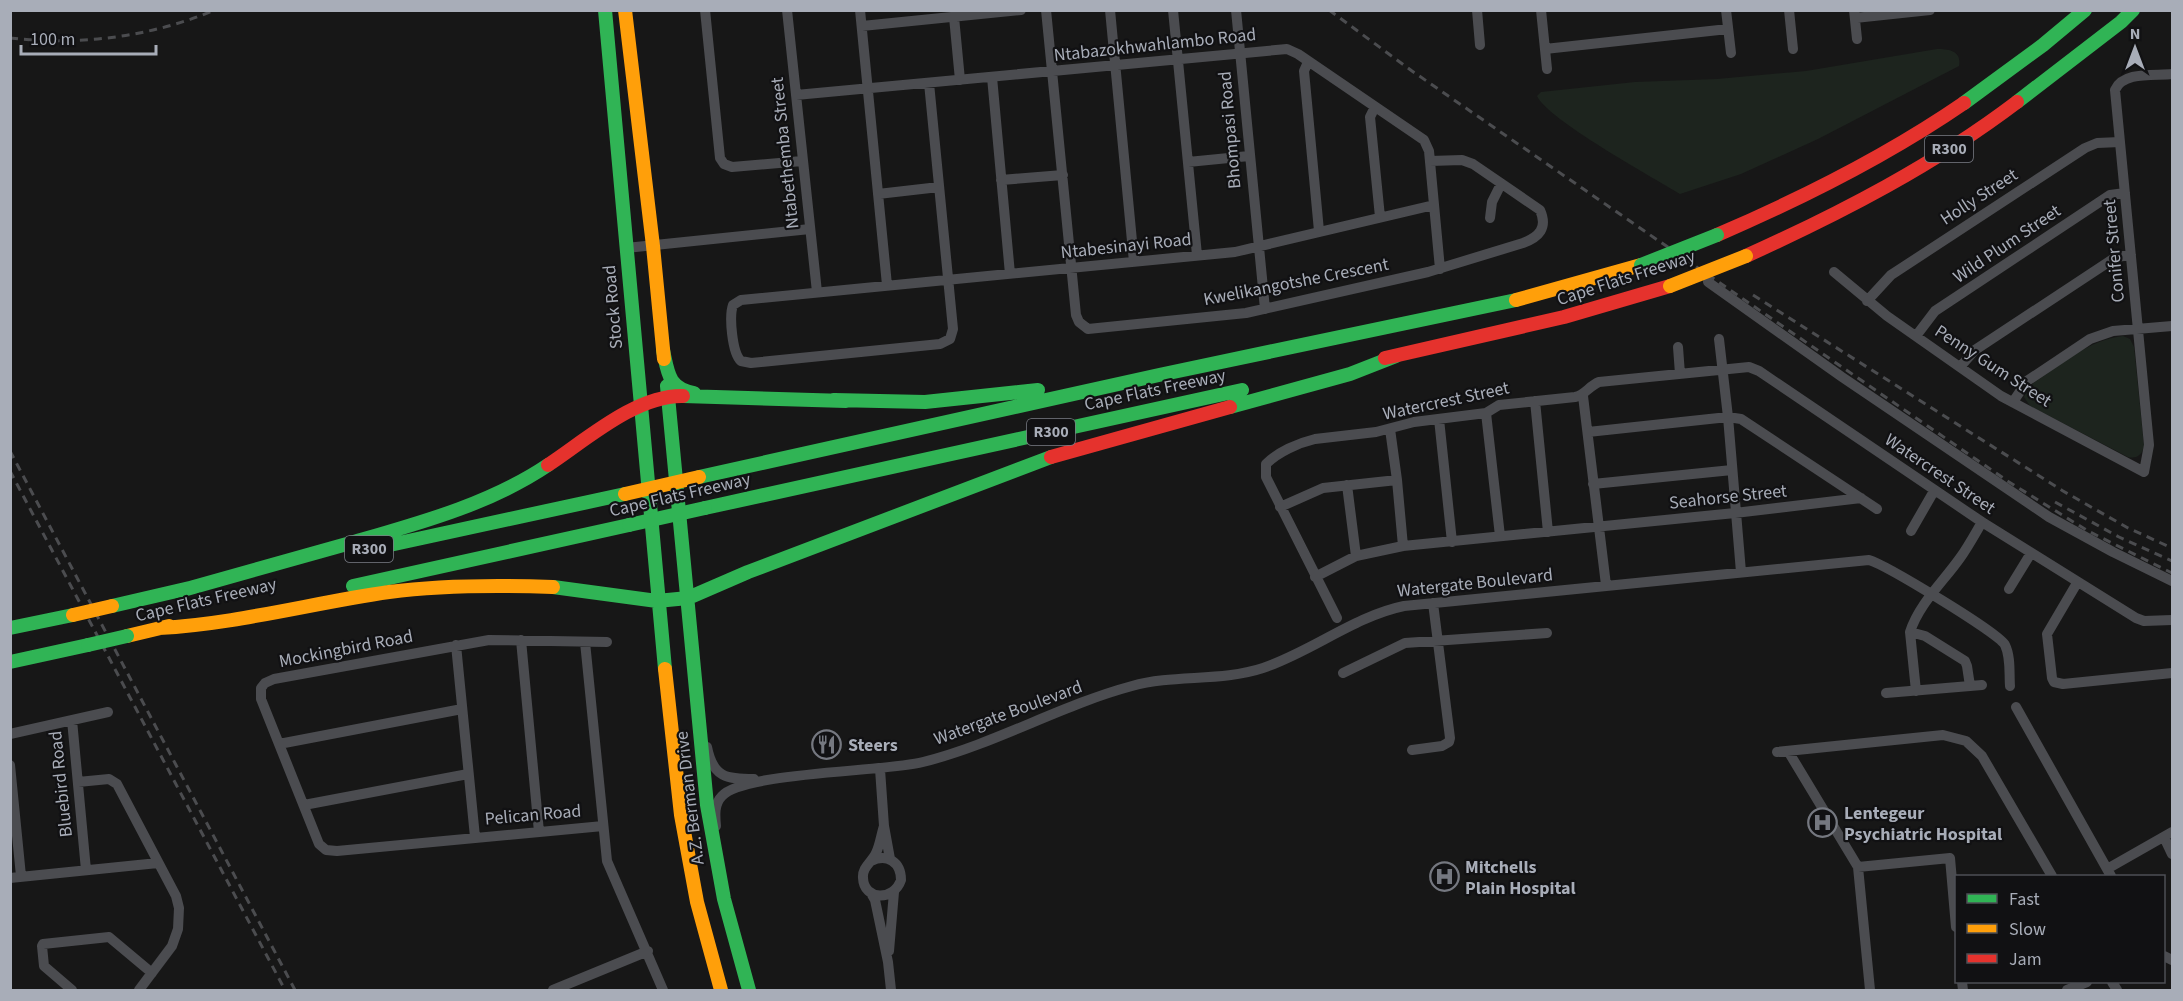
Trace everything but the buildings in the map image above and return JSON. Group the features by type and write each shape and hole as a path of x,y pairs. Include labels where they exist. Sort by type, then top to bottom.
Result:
{"main road":[{"name":"Stock Road","path":"605,10 657,601"},
{"path":"626,10 669,396 688,598"},
{"name":"Cape Flats Freeway","path":"10,628 1159,375 1515,300 1641,265 1772,212 1822,188 1907,140 2018,66 2085,10"},
{"name":"Cape Flats Freeway","path":"10,662 1396,356 1572,316 1670,286 1746,256 1847,208 1926,165 2039,87 2133,10"},
{"path":"663,350 672,384 686,393 846,401"},
{"path":"159,628 198,626 382,593 466,586 564,588 657,601 688,598 748,572 1046,459 1107,440 1350,374 1396,356"},
{"path":"183,590 406,527 467,506 534,475 630,410 669,396 846,401 953,400 1038,390 1130,375 1159,375"},
{"path":"653,547 656,502 650,433 652,413 669,396"},
{"name":"A.Z. Berman Drive","path":"688,598 706,805 716,868 732,938 749,990"},
{"name":"A.Z. Berman Drive","path":"657,601 681,815 697,902 722,990"}],"street":[{"path":"705,10 720,158 724,164 732,167 802,161"},
{"name":"Ntabethemba Street","path":"787,10 817,292"},
{"path":"860,10 887,285"},
{"path":"862,26 1021,10"},
{"path":"1046,10 1071,268"},
{"path":"1110,10 1134,262"},
{"path":"1173,10 1197,255"},
{"name":"Bhompasi Road","path":"1236,10 1265,309"},
{"path":"1477,10 1480,45"},
{"path":"1541,10 1547,69"},
{"path":"1726,10 1731,53"},
{"path":"1789,10 1793,49"},
{"path":"1857,39 1854,14 1930,10"},
{"path":"954,17 960,80"},
{"path":"1545,49 1728,29"},
{"name":"Ntabazokhwahlambo Road","path":"796,95 1287,49 1422,138 1428,148 1434,205"},
{"path":"1308,62 1304,70 1319,231"},
{"name":"Conifer Street","path":"2144,472 2149,445 2115,94 2120,82 2126,78 2172,74"},
{"path":"992,77 1010,274"},
{"path":"928,83 948,279"},
{"path":"1375,107 1370,117 1380,218"},
{"name":"Holly Street","path":"1867,301 1891,275 2085,148 2097,143 2120,142"},
{"path":"1188,162 1249,156"},
{"path":"1430,161 1462,160 1473,164 1501,184 1492,202 1490,218"},
{"path":"1001,180 1063,175"},
{"name":"Kwelikangotshe Crescent","path":"1071,268 1076,315 1079,322 1088,329 1231,315 1265,309 1440,268 1523,243 1538,236 1544,220 1540,210 1501,184"},
{"path":"878,194 939,187"},
{"name":"Wild Plum Street","path":"1916,336 1935,311 2110,195 2126,193"},
{"path":"1434,205 1440,268"},
{"name":"Ntabesinayi Road","path":"948,279 953,329 946,343 751,363 741,361 737,357 731,312 733,305 741,300 948,279 1134,262 1258,247 1434,205"},
{"path":"626,248 810,229"},
{"path":"1960,367 1975,350 2116,257 2131,255"},
{"name":"Penny Gum Street","path":"1834,272 1867,301 2013,402 2144,472"},
{"path":"1708,282 1842,377 2049,517 2113,552 2172,580"},
{"path":"2013,402 2027,381 2090,339 2113,331 2172,326"},
{"path":"1719,339 1728,417 1740,572"},
{"path":"1678,347 1680,374"},
{"name":"Watercrest Street","path":"1336,618 1280,507 1265,472 1266,464 1271,459 1305,441 1390,429 1402,424 1486,413 1499,405 1583,396 1599,382 1749,367 1759,371 1934,491 2077,583 2139,620 2172,620"},
{"path":"1583,396 1605,585"},
{"path":"1535,401 1548,532"},
{"path":"1486,413 1500,536"},
{"path":"1588,432 1728,417 1746,421 1877,509"},
{"path":"1439,419 1452,542"},
{"path":"1390,429 1403,546"},
{"path":"1593,484 1732,470"},
{"path":"1280,507 1323,488 1397,480"},
{"path":"1347,485 1356,556"},
{"path":"1911,531 1934,491"},
{"name":"Seahorse Street","path":"1599,526 1861,498"},
{"path":"1916,691 1910,632 1919,612 1961,556 1982,522"},
{"path":"1315,577 1356,556 1403,546 1599,526"},
{"path":"2008,590 2031,554"},
{"name":"Watergate Boulevard","path":"696,688 709,756 719,773 730,778 766,780 880,769 923,762 1134,685 1260,669 1392,608 1869,560 1932,594 2004,644 2010,686"},
{"path":"2077,583 2047,634 2054,682 2063,684 2172,673"},
{"path":"1412,750 1442,746 1449,742 1434,603"},
{"path":"1910,632 1925,636 1965,661 1970,686"},
{"path":"1343,673 1397,646 1418,642 1547,633"},
{"name":"Mockingbird Road","path":"475,837 337,851 326,850 319,844 261,699 261,688 265,683 274,679 489,640 607,642"},
{"path":"521,640 539,832"},
{"path":"585,642 603,826"},
{"path":"456,645 475,837"},
{"path":"1886,693 1982,685"},
{"path":"2016,707 2109,873 2168,835 2172,854"},
{"path":"279,744 462,709"},
{"path":"72,720 108,712"},
{"name":"Bluebird Road","path":"10,734 72,720 86,870"},
{"path":"1870,990 1858,867 1783,752 1943,735 1966,741 1982,756 2051,875"},
{"path":"10,765 16,877 158,863"},
{"path":"880,769 884,826 890,859"},
{"path":"304,805 468,774"},
{"path":"78,782 105,779 114,781 176,896 179,908 176,939 138,990"},
{"name":"Watergate Boulevard","path":"716,868 715,815 718,801 729,790 766,780"},
{"name":"Pelican Road","path":"475,837 603,826 607,861 663,990"},
{"path":"884,826 879,846 867,865 863,877 875,900 888,962 891,990"},
{"path":"871,861 883,857 890,859 899,867 901,873 899,886 894,892 883,896 871,893"},
{"path":"1858,867 1950,858 1955,916"},
{"path":"888,962 894,892"},
{"path":"72,990 44,966 43,944 108,937 152,973"},
{"path":"553,990 648,951"},
{"path":"2067,990 2083,983"}],"shaded area":[{"path":"1937,49 1950,50 1957,54 1959,66 1818,139 1741,174 1680,194 1579,133 1545,106 1537,96 1541,92 1635,82 1717,79 1806,71"},
{"path":"2123,336 2130,339 2134,347 2144,446 2142,452 2136,457 2128,457 2030,406 2024,397 2029,386 2073,355 2097,343"}],"railway":[{"path":"10,38 62,41 114,37 165,27 215,10"},
{"path":"1329,10 1412,71 2009,482 2088,531 2172,573"},
{"path":"1753,295 2063,491 2128,528 2172,548"},
{"path":"10,451 295,990"},
{"path":"10,471 285,990"},
{"path":"2055,502 2119,537 2172,561"}],"traffic: fast":[{"path":"605,10 665,669"},
{"path":"1964,103 2043,45 2085,10"},
{"path":"2017,102 2121,22 2133,10"},
{"path":"1641,265 1717,235"},
{"path":"699,477 1159,375 1516,300"},
{"path":"663,350 668,372 674,383 685,391 694,393"},
{"path":"1230,407 1350,374 1396,356"},
{"path":"667,386 707,805 724,899 749,990"},
{"path":"834,400 925,402 1038,390"},
{"path":"705,508 1242,390"},
{"path":"683,396 846,401"},
{"path":"553,587 657,601 688,598 748,572 1051,457"},
{"path":"183,590 429,520 502,491 548,465"},
{"path":"376,548 625,494"},
{"path":"629,525 705,508"},
{"path":"353,586 629,525"},
{"path":"112,606 194,587"},
{"path":"10,628 73,615"},
{"path":"88,645 127,636"},
{"path":"10,662 88,645"}],"traffic: slow":[{"path":"625,10 664,359"},
{"path":"1670,286 1746,256"},
{"path":"1516,300 1641,265"},
{"path":"625,494 699,477"},
{"path":"159,628 217,622 389,592 471,586 553,587"},
{"path":"73,615 112,606"},
{"path":"127,636 169,626"},
{"path":"665,669 681,815 697,902 721,990"}],"traffic: jam":[{"path":"1746,256 1817,223 1920,167 2017,102"},
{"path":"1717,235 1844,175 1905,141 1964,103"},
{"path":"1385,358 1564,317 1670,286"},
{"path":"548,465 630,411 647,403 683,396"},
{"path":"1051,457 1230,407"}],"place":[{"name":"Steers","path":"827,745"},
{"name":"Lentegeur Psychiatric Hospital","path":"1823,823"},
{"name":"Mitchells Plain Hospital","path":"1444,877"}]}
